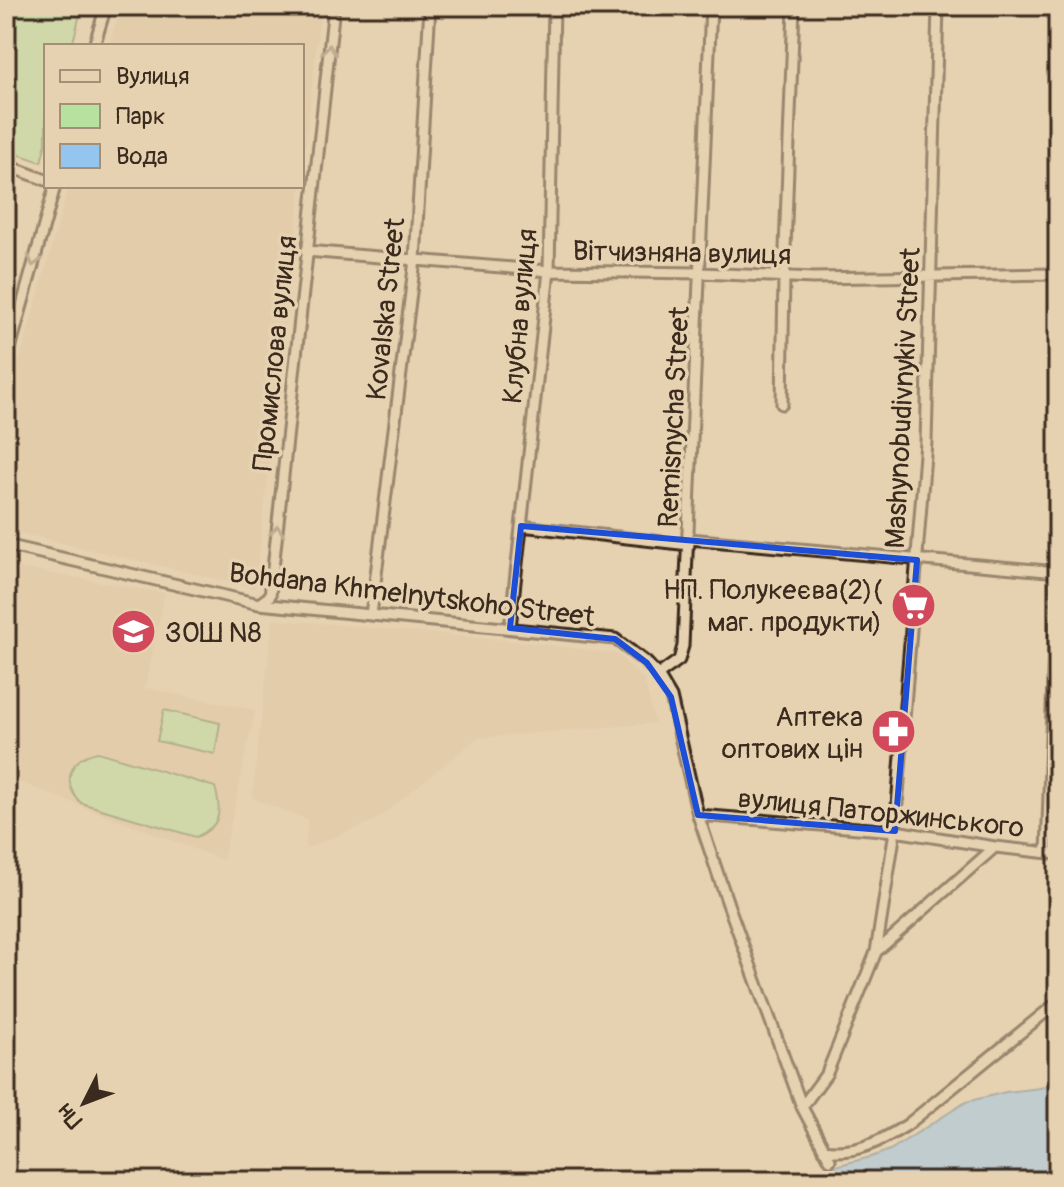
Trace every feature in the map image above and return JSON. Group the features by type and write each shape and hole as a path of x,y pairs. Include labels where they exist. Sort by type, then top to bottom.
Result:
{"street":[{"path":"95,44 106,6"},
{"name":"Промислова вулиця","path":"259,604 270,596 334,6"},
{"name":"Kovalska Street","path":"371,615 415,260 430,6"},
{"name":"Клубна вулиця","path":"510,628 549,271 554,6"},
{"name":"Remisnycha Street","path":"658,675 679,660 683,646 711,6"},
{"path":"782,404 794,6"},
{"name":"Mashynobudivnykiv Street","path":"802,1107 827,1073 876,952 895,831 926,442 938,6"},
{"path":"6,165 44,179"},
{"path":"6,363 54,188"},
{"name":"Вітчизняна вулиця","path":"306,251 549,271 931,277 1058,274"},
{"path":"521,526 1057,572"},
{"path":"1047,853 1058,533"},
{"name":"Bohdana Khmelnytskoho Street","path":"6,545 259,604 615,639 658,675 671,697 698,815 802,1107 827,1155 879,1142 907,1125 1058,1002"},
{"name":"вулиця Паторжинського","path":"698,815 895,831 1058,854"},
{"path":"876,952 995,847"}],"highlighted area":[{"path":"521,526 917,560 895,831 698,815 671,697 647,663 615,639 510,628"}],"shaded area":[{"path":"121,6 321,6 304,155 304,44 110,44"},
{"path":"68,188 301,188 255,588 6,530 6,408"},
{"path":"20,568 165,593 145,688 255,710 223,860 6,777 6,675"},
{"path":"273,619 526,642 617,654 644,680 655,723 477,738 376,820 305,849 308,820 252,798"}],"green space":[{"path":"6,6 82,6 72,44 44,44 44,151 41,162 6,150"},
{"path":"164,710 220,723 215,754 157,741"},
{"path":"98,752 215,787 218,818 196,837 81,803 71,787 71,772 81,759"}],"water":[{"path":"1058,1082 1058,1170 1034,1181 775,1181 890,1150 966,1102"}],"place":[{"name":"НП. Полукеєва(2)( маг. продукти)","path":"913,605"},
{"name":"ЗОШ N8","path":"134,632"},
{"name":"Аптека оптових цін","path":"894,732"}]}
